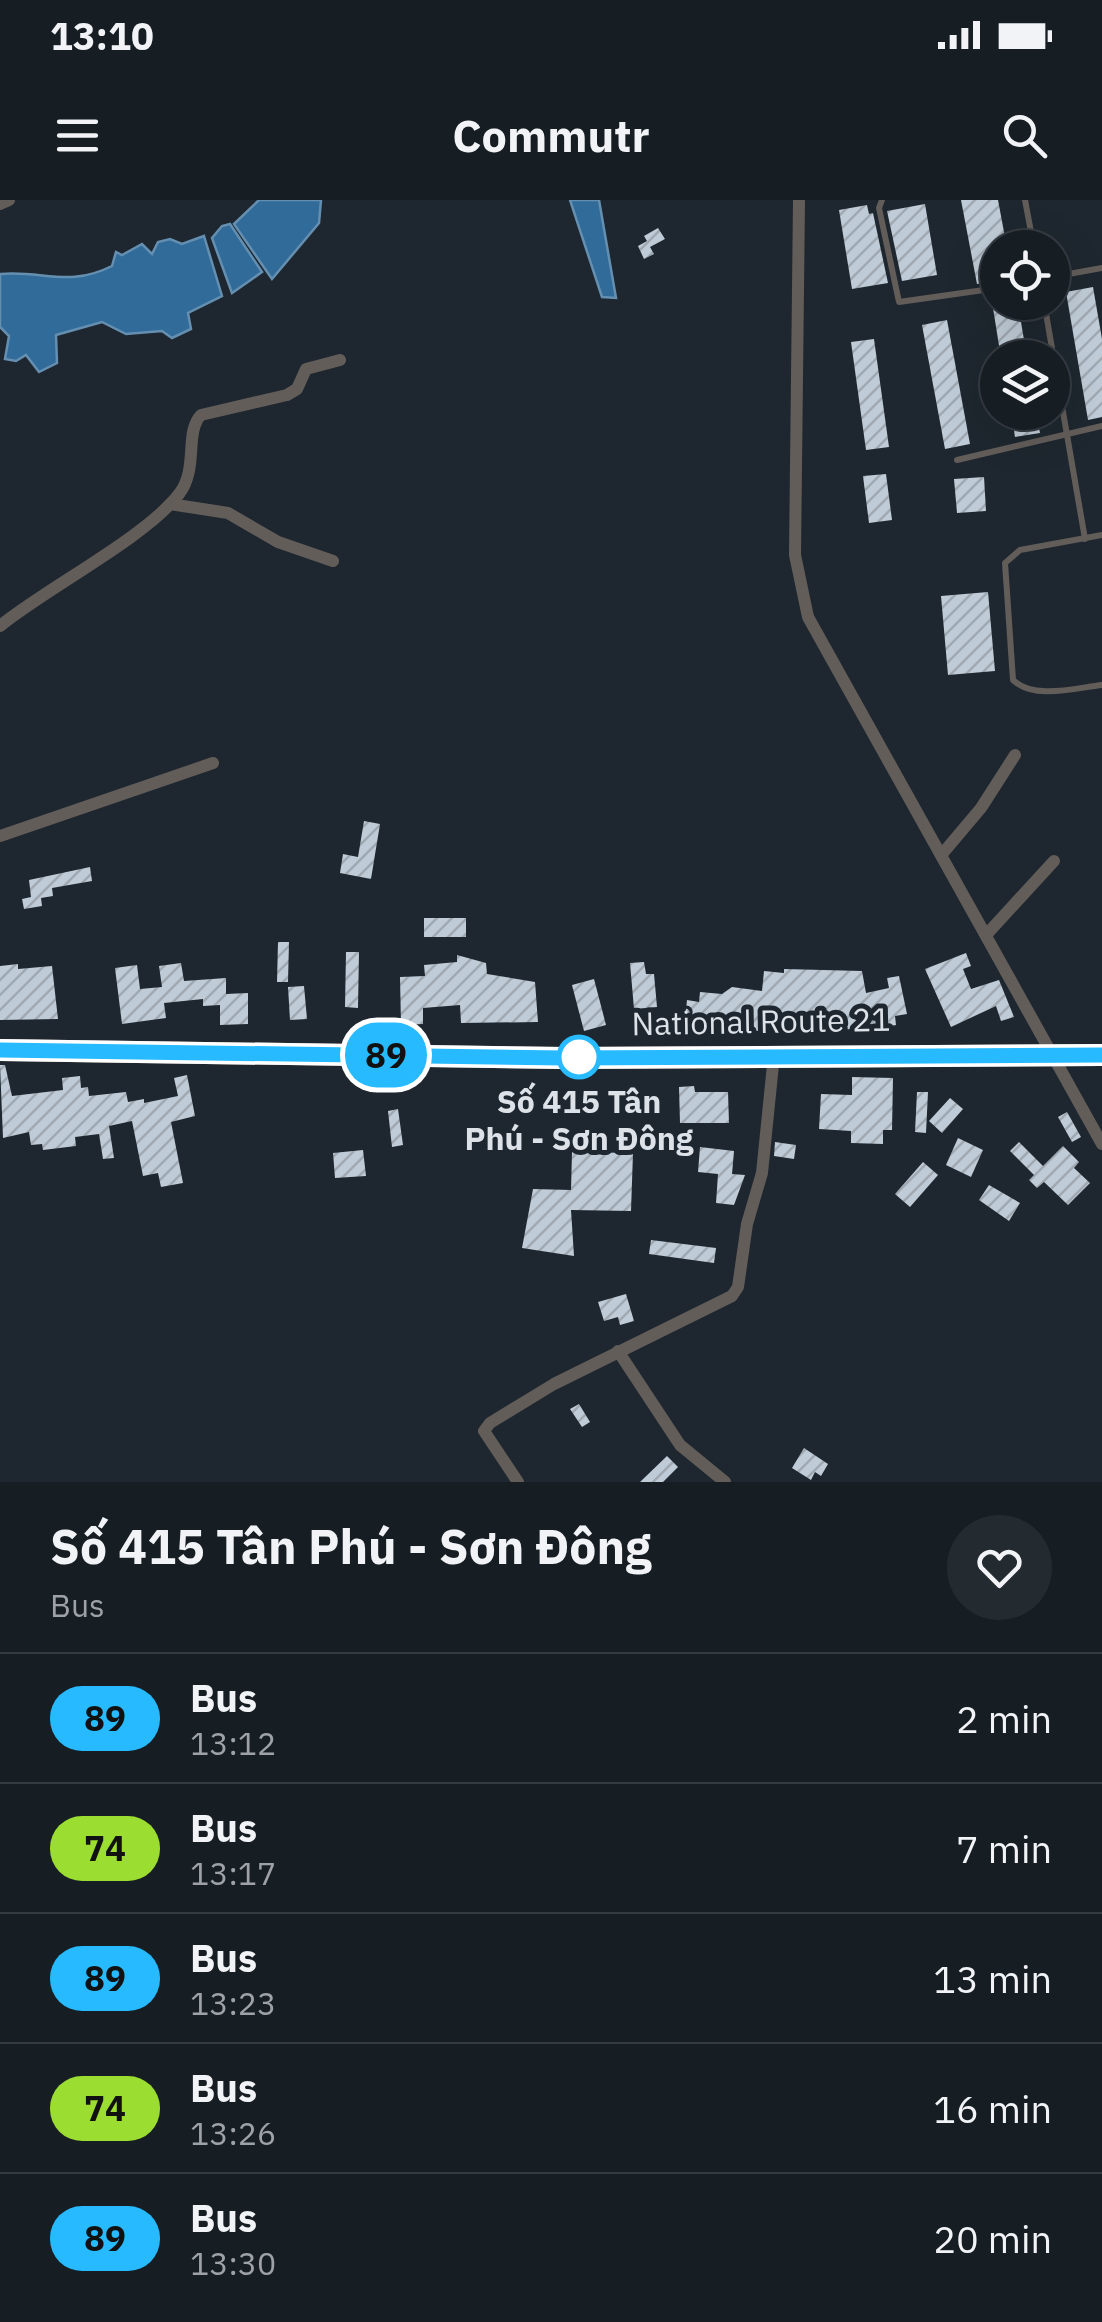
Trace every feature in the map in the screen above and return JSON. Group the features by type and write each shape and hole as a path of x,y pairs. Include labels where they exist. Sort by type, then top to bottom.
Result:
{"highway":[{"name":"National Route 21","path":"0,1050 564,1058 1102,1055"}],"street":[{"path":"0,204 9,200"},
{"path":"799,200 795,555 801,596 808,617 1102,1144"},
{"path":"0,626 170,504 193,467 194,424 200,415 287,395 297,388 306,370 340,360"},
{"path":"170,504 228,513 278,542 333,560"},
{"path":"943,853 981,808 1015,755"},
{"path":"0,836 214,763"},
{"path":"987,934 1054,861"},
{"path":"518,1482 487,1440 484,1431 490,1423 618,1351 732,1296 738,1287 747,1224 767,1141 774,1054"},
{"path":"618,1351 680,1445 725,1482"}],"lane":[{"path":"882,200 879,208 899,302 980,291"},
{"path":"1025,200 1031,230"},
{"path":"1070,274 1102,268"},
{"path":"1047,320 1085,538"},
{"path":"956,460 1102,426"},
{"path":"1102,535 1020,550 1005,563 1013,680 1022,689 1036,692 1102,685"}],"water":[{"path":"259,200 321,200 319,223 272,279 234,224"},
{"path":"570,200 599,200 616,298 602,297"},
{"path":"230,224 262,272 232,293 212,238 222,226"},
{"path":"204,236 222,296 188,313 191,329 172,338 162,331 126,334 102,322 56,335 57,363 39,372 26,355 16,361 5,359 9,336 0,327 0,274 82,276 112,266 116,252 122,255 142,244 152,254 158,242 170,239 182,244"}],"building":[{"path":"961,200 998,200 1004,230 980,230 977,284"},
{"path":"925,204 937,275 902,281 887,211"},
{"path":"867,205 869,214 873,213 888,283 852,289 839,210"},
{"path":"658,228 665,239 650,247 654,254 644,259 638,246 647,241 644,236"},
{"path":"1093,287 1102,339 1102,417 1088,420 1070,315 1070,291"},
{"path":"947,320 970,444 945,449 922,325"},
{"path":"995,320 1021,320 1024,340 998,340"},
{"path":"874,339 889,447 866,450 851,342"},
{"path":"1014,430 1039,430 1040,433 1015,437"},
{"path":"886,474 892,520 869,523 863,476"},
{"path":"984,477 986,511 957,513 954,479"},
{"path":"988,592 995,671 948,675 941,596"},
{"path":"364,821 380,824 371,879 340,873 343,854 358,857"},
{"path":"90,867 92,881 52,888 53,896 41,898 42,906 24,909 22,899 31,897 29,880"},
{"path":"424,918 466,918 466,937 424,937"},
{"path":"278,942 289,942 288,982 277,982"},
{"path":"346,952 359,952 358,1008 345,1007"},
{"path":"966,953 971,966 963,969 971,989 999,980 1014,1017 1001,1021 996,1006 951,1027 925,969"},
{"path":"457,955 486,963 487,974 535,982 538,1022 461,1023 460,1005 423,1008 423,1024 401,1025 400,977 425,976 424,965 457,962"},
{"path":"644,962 646,974 654,974 657,1007 634,1009 630,963"},
{"path":"181,963 184,981 226,978 226,994 248,993 248,1024 220,1025 220,1005 203,1006 203,999 164,1003 166,1018 122,1024 115,968 137,965 140,989 162,987 159,966"},
{"path":"18,964 18,969 52,966 58,1019 0,1020 0,966"},
{"path":"784,969 862,971 866,993 889,988 887,978 899,976 907,1014 895,1016 896,1025 872,1030 782,1027 782,1023 759,1020 758,1031 685,1019 687,1000 699,1002 700,992 722,994 732,987 762,991 764,971 784,973"},
{"path":"594,979 606,1025 584,1031 572,985"},
{"path":"304,986 307,1019 290,1020 288,987"},
{"path":"0,1065 5,1065 12,1096 63,1090 62,1078 80,1076 81,1088 88,1087 89,1096 126,1092 128,1102 144,1099 144,1103 178,1096 174,1078 187,1075 195,1116 171,1122 183,1183 161,1187 158,1173 143,1176 132,1121 109,1126 114,1158 103,1159 99,1134 75,1137 76,1146 43,1150 42,1144 31,1145 29,1132 3,1138"},
{"path":"852,1077 893,1078 892,1130 883,1130 883,1144 851,1143 851,1131 819,1129 821,1094 852,1095"},
{"path":"694,1086 695,1092 728,1092 729,1123 680,1123 679,1087"},
{"path":"917,1092 928,1092 926,1133 915,1132"},
{"path":"950,1098 963,1109 942,1133 929,1121"},
{"path":"398,1109 403,1145 392,1147 388,1111"},
{"path":"1067,1112 1081,1137 1072,1142 1058,1117"},
{"path":"958,1138 983,1150 971,1177 946,1165"},
{"path":"775,1142 796,1145 794,1159 774,1156"},
{"path":"1019,1142 1043,1166 1063,1146 1079,1162 1074,1168 1090,1183 1068,1205 1044,1182 1037,1188 1029,1180 1034,1175 1010,1151"},
{"path":"700,1147 734,1151 732,1174 745,1175 734,1205 716,1203 718,1174 698,1172"},
{"path":"363,1150 366,1176 335,1178 333,1153"},
{"path":"572,1152 633,1153 631,1211 571,1210 574,1256 522,1248 533,1189 571,1190"},
{"path":"923,1162 938,1175 910,1207 895,1194"},
{"path":"989,1185 1020,1203 1009,1221 979,1200"},
{"path":"651,1240 716,1248 714,1263 649,1254"},
{"path":"626,1294 634,1321 620,1325 618,1317 604,1321 598,1302"},
{"path":"579,1404 590,1422 582,1427 570,1409"},
{"path":"804,1448 828,1464 821,1476 815,1472 811,1480 792,1468"},
{"path":"667,1456 678,1467 663,1482 640,1482"}],"bus line":[{"name":"89","path":"0,1050 564,1058 906,1053 1102,1055"}],"place":[{"name":"Số 415 Tân Phú - Sơn Đông","path":"579,1057"}]}
